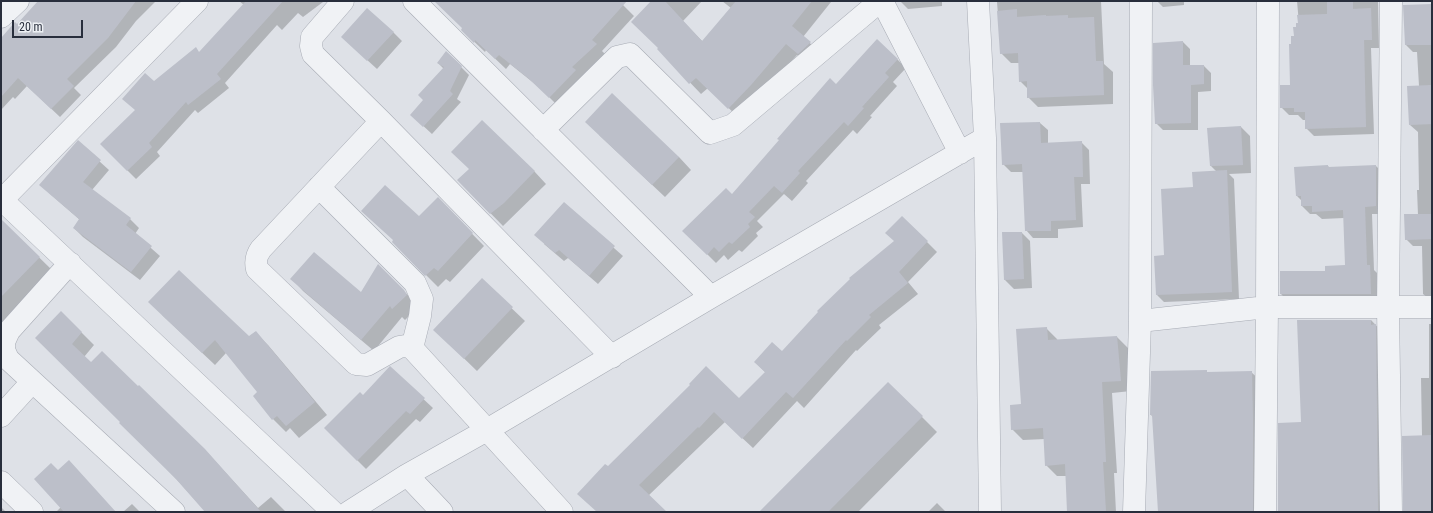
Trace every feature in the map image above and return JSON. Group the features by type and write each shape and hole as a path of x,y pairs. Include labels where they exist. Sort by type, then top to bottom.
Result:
{"street":[{"path":"1,16 18,1"},
{"path":"197,1 1,200 333,512"},
{"path":"343,1 312,37 311,46 313,54 381,121 612,357"},
{"path":"414,1 711,297"},
{"path":"543,130 612,61 617,57 630,54 710,133 733,125 881,1 960,153"},
{"path":"978,1 985,138 990,512"},
{"path":"1134,512 1140,321 1140,1"},
{"path":"1264,512 1267,307 1268,1"},
{"path":"1391,1 1388,308 1391,512"},
{"path":"381,121 261,249 255,262 257,269 356,364 368,365 399,347 405,346 412,348 562,512"},
{"path":"349,512 407,475 487,430 711,297 985,138"},
{"path":"319,187 415,283 422,299 420,316 412,348"},
{"path":"70,264 9,331 4,342 4,350 8,359 32,382 174,512"},
{"path":"1140,321 1267,307 1432,307"},
{"path":"1,416 32,382"},
{"path":"407,475 442,512"},
{"path":"1,482 32,512"}],"building":[{"path":"38,1 136,1 108,38 67,79 74,86 51,109 18,78 1,97 1,38 15,22 17,24"},
{"path":"246,1 283,1 217,74 221,79 188,105 186,102 149,143 152,147 127,171 100,144 135,110 122,99 145,73 154,81 196,47 199,52"},
{"path":"434,1 627,1 592,40 597,44 572,67 576,70 549,98 528,78 499,55 495,59 475,40 474,43 461,30 462,28"},
{"path":"651,1 665,1 702,41 736,1 812,1 792,26 811,42 798,54 786,44 728,109 696,78 689,84 657,49 658,48 631,22"},
{"path":"1327,1 1353,1 1353,9 1371,8 1372,40 1364,40 1366,127 1305,129 1305,112 1294,112 1294,108 1280,108 1280,85 1290,85 1289,44 1291,44 1291,36 1294,36 1293,27 1296,27 1296,23 1298,23 1297,15 1327,14"},
{"path":"1432,4 1432,45 1405,45 1403,5"},
{"path":"367,8 394,32 367,61 341,37"},
{"path":"1017,9 1017,17 1068,15 1068,18 1094,17 1096,61 1103,61 1104,95 1027,98 1027,81 1019,82 1018,53 1000,54 997,11"},
{"path":"877,39 898,59 885,73 889,77 862,107 864,108 848,126 844,122 798,171 800,173 782,193 774,186 749,212 755,217 748,224 750,227 732,244 729,242 719,252 714,247 707,255 682,231 726,188 732,194 830,78 836,84"},
{"path":"1183,41 1183,65 1204,65 1204,84 1191,85 1191,123 1155,124 1153,43"},
{"path":"446,51 462,66 450,91 453,94 423,127 410,115 423,100 418,95 444,67 437,63"},
{"path":"1432,85 1432,124 1409,125 1407,86"},
{"path":"612,93 679,157 652,185 585,122"},
{"path":"482,120 535,171 504,203 490,214 457,180 469,169 451,152"},
{"path":"1040,122 1041,143 1082,141 1083,177 1074,177 1076,220 1051,221 1051,231 1025,231 1022,164 1002,165 1000,123"},
{"path":"1241,126 1243,165 1210,166 1207,128"},
{"path":"78,140 101,160 83,182 131,218 126,225 152,246 131,272 73,228 79,219 39,185"},
{"path":"1328,165 1328,167 1376,165 1376,206 1365,207 1367,265 1370,265 1371,294 1280,294 1280,271 1325,271 1325,266 1345,265 1343,210 1312,212 1312,206 1301,206 1301,196 1296,196 1294,167"},
{"path":"1227,170 1232,292 1156,295 1154,256 1164,255 1161,189 1193,187 1192,172"},
{"path":"385,185 419,216 438,197 473,233 438,271 434,268 425,276 392,242 393,240 361,211"},
{"path":"564,202 615,246 589,276 559,250 555,253 534,235"},
{"path":"1404,214 1432,214 1432,239 1405,240"},
{"path":"902,216 928,241 899,272 908,283 869,315 871,317 847,341 846,340 793,398 786,392 742,439 714,412 699,428 698,427 639,485 667,512 597,512 577,494 605,464 608,466 690,385 689,384 706,366 739,398 765,372 754,362 772,342 782,351 818,312 817,311 850,279 849,278 894,241 885,233"},
{"path":"1,219 40,257 1,297"},
{"path":"1002,232 1022,232 1024,279 1004,280"},
{"path":"314,252 361,292 378,264 404,290 407,295 392,309 390,306 361,340 290,279"},
{"path":"179,270 249,336 256,331 315,402 286,426 277,416 272,420 253,396 257,392 215,340 202,353 148,302"},
{"path":"482,278 513,307 464,359 433,330"},
{"path":"61,311 82,332 72,344 91,362 102,351 205,449 261,512 205,512 176,479 35,338"},
{"path":"1297,320 1371,320 1371,325 1376,324 1378,512 1278,512 1278,423 1301,422"},
{"path":"1047,327 1048,340 1117,336 1121,381 1102,382 1106,462 1103,462 1106,512 1067,512 1065,464 1045,466 1043,428 1011,430 1010,405 1021,404 1016,329"},
{"path":"390,366 425,398 410,414 406,411 357,461 324,428 360,392 363,395"},
{"path":"1207,370 1207,372 1252,371 1253,512 1158,512 1152,415 1150,415 1151,371"},
{"path":"888,382 923,416 828,512 759,512"},
{"path":"1432,435 1432,512 1403,512 1402,436"},
{"path":"69,460 116,512 64,512 34,479 51,463 58,470"}]}
